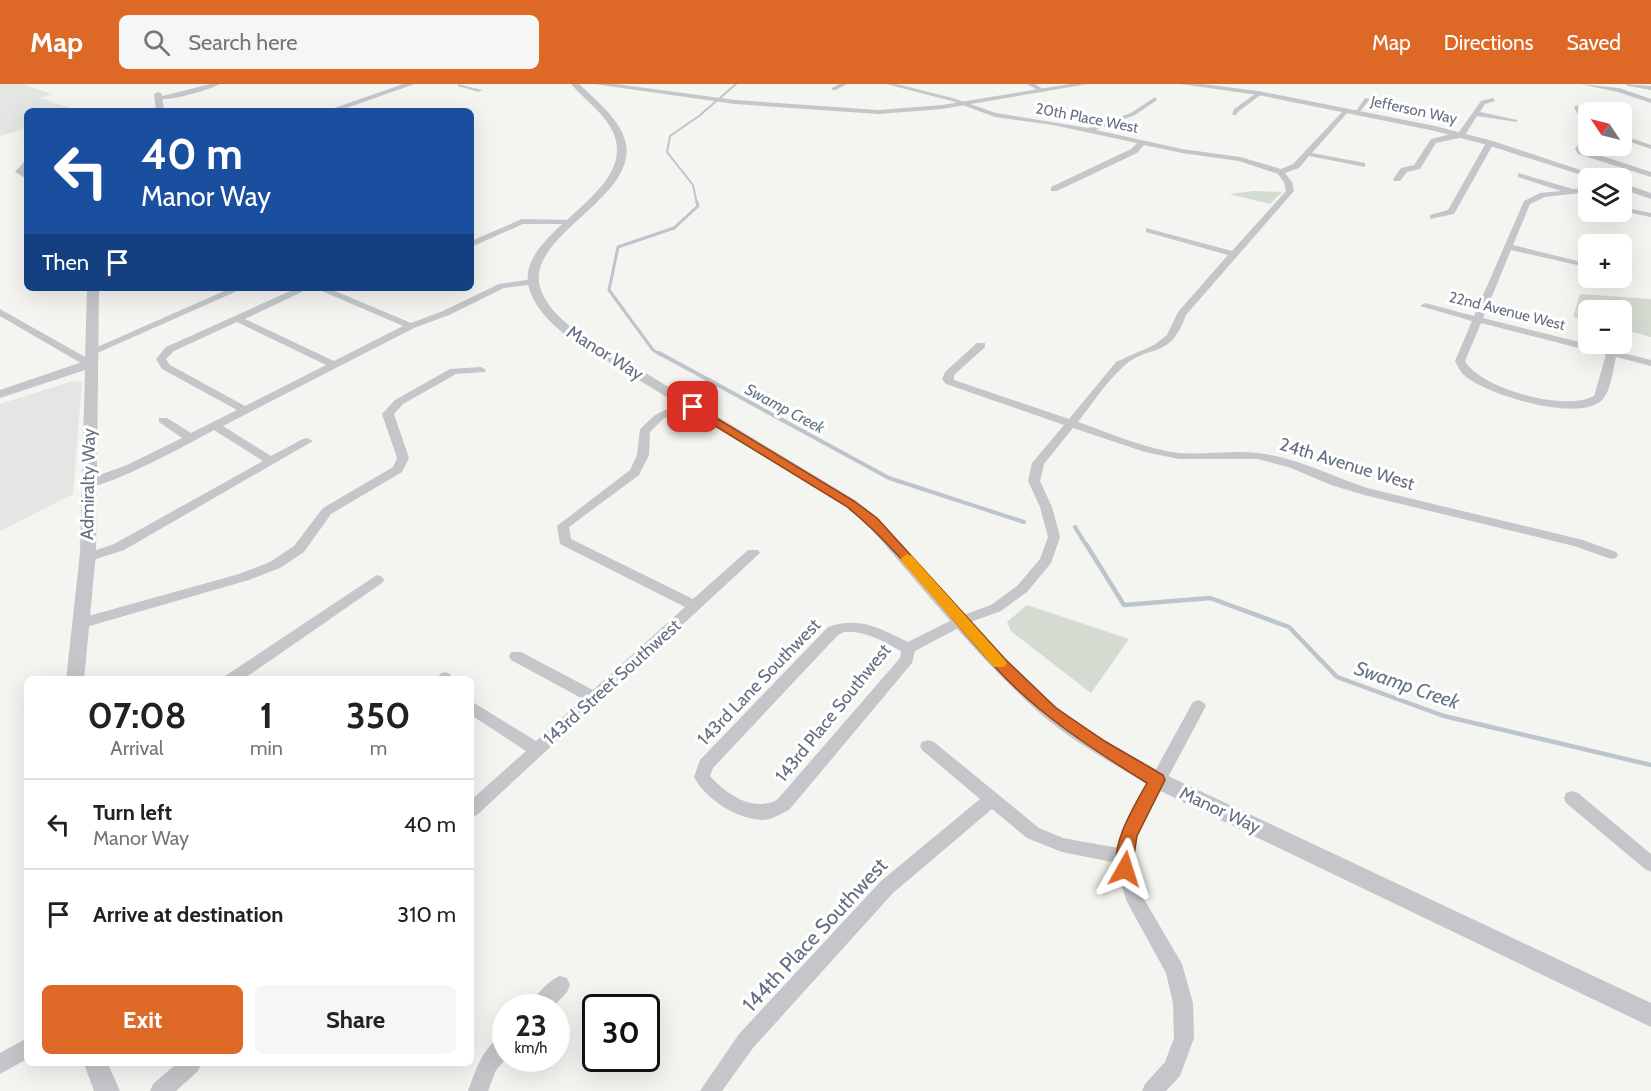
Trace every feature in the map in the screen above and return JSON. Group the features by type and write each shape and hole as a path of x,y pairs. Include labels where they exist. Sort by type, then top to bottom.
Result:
{"street":[{"path":"160,108 158,96 179,95 217,84"},
{"path":"339,108 411,84"},
{"path":"87,484 131,468 411,326 446,313 502,286 533,282 534,268 542,254 606,187 619,168 623,154 618,132 575,84"},
{"path":"598,84 714,100 879,112 913,111 1084,84"},
{"path":"834,89 844,84"},
{"name":"20th Place West","path":"889,84 995,115 1088,131 1203,155 1240,159 1281,172"},
{"path":"1030,84 1043,90"},
{"name":"Jefferson Way","path":"1184,84 1233,86 1459,135 1578,171"},
{"path":"1582,84 1620,87 1651,101"},
{"path":"1628,84 1651,88"},
{"path":"460,85 479,87"},
{"path":"1234,114 1236,110 1260,93"},
{"path":"1088,131 1133,114 1155,99"},
{"path":"1281,172 1296,166 1367,99"},
{"path":"1397,179 1404,170 1417,167 1434,141 1459,135 1483,102 1493,100"},
{"path":"1475,114 1515,120"},
{"path":"1632,140 1651,147"},
{"path":"1054,189 1134,151 1142,143"},
{"path":"1433,216 1451,212 1490,143"},
{"path":"1308,154 1362,165"},
{"path":"1593,156 1651,175"},
{"name":"143rd Place Southwest","path":"718,794 745,809 767,812 783,805 907,659 908,648 963,620 996,608 1022,589 1047,560 1054,537 1046,507 1034,481 1038,463 1120,364 1133,356 1165,345 1176,331 1181,314 1290,191 1281,172"},
{"path":"1521,175 1578,194"},
{"path":"1632,189 1651,196"},
{"path":"1578,192 1543,195 1527,203 1460,361 1467,373 1486,384 1520,396 1564,406 1587,405 1598,398 1612,354"},
{"path":"1632,211 1651,215"},
{"path":"474,243 522,221 571,222"},
{"path":"1149,230 1233,254"},
{"path":"1509,247 1577,262"},
{"name":"Manor Way","path":"533,282 547,310 569,332 857,509 872,521 963,620 999,663 1051,712 1100,746 1157,780 1651,1015"},
{"name":"Admiralty Way","path":"75,676 87,558 93,291"},
{"path":"0,394 91,358 233,291"},
{"path":"246,410 166,367 161,358 170,349 298,291"},
{"path":"327,291 411,326"},
{"name":"22nd Avenue West","path":"1425,306 1578,345"},
{"path":"0,312 38,336 91,358"},
{"path":"236,318 334,365"},
{"name":"24th Avenue West","path":"981,345 949,374 947,379 950,382 1149,450 1179,456 1258,456 1295,465 1335,482 1368,492 1578,543 1611,555"},
{"name":"22nd Avenue West","path":"1616,354 1651,363"},
{"path":"79,624 244,577 275,565 299,549 327,512 398,469 403,458 388,414 399,402 454,371 481,370"},
{"path":"686,403 659,417 644,431 644,455 635,472 563,526 565,541 695,606"},
{"path":"163,420 190,438"},
{"path":"215,426 271,461"},
{"path":"87,558 119,547 307,441"},
{"name":"143rd Street Southwest","path":"474,807 753,553"},
{"path":"236,676 377,580"},
{"name":"143rd Lane Southwest","path":"718,794 706,784 702,777 706,765 833,631 844,625 857,625 908,648"},
{"path":"516,656 594,698"},
{"path":"1152,1091 1173,1069 1184,1038 1183,1003 1175,970 1136,902 1125,869 1128,836 1198,706"},
{"path":"474,709 537,750"},
{"path":"928,746 1033,833 1062,846 1126,857"},
{"path":"1572,798 1651,864"},
{"name":"144th Place Southwest","path":"710,1091 746,1041 887,887 992,799"},
{"path":"552,994 560,985"},
{"path":"0,1064 24,1050"},
{"path":"478,1091 488,1064 492,1060"},
{"path":"97,1066 107,1091"},
{"path":"160,1091 189,1066"}],"shaded area":[{"path":"0,84 23,84 51,94 40,98 71,108 24,108 24,129 0,136"},
{"path":"1254,191 1282,192 1270,204 1229,194"},
{"path":"1580,294 1651,299 1651,337 1632,332 1632,300 1578,300"},
{"path":"1578,301 1578,318 1573,317"},
{"path":"73,381 82,382 73,494 0,531 0,404"},
{"path":"1027,605 1129,639 1091,693 1011,631 1007,622"}],"waterway":[{"name":"Swamp Creek","path":"697,204 693,185 667,152 670,136 699,116 736,84"},
{"name":"Swamp Creek","path":"661,355 653,350 609,290 618,247 674,228 698,206 697,202"},
{"name":"Swamp Creek","path":"659,353 889,478 1024,522"},
{"name":"Swamp Creek","path":"1075,527 1086,545"},
{"name":"Swamp Creek","path":"1086,544 1124,605 1210,598 1289,627 1337,677 1444,716 1651,765"}],"slow traffic":[{"path":"907,559 999,663"}],"route":[{"path":"693,407 850,503 872,521 963,620 999,663 1051,712 1100,746 1157,780 1128,836 1125,869"}]}
